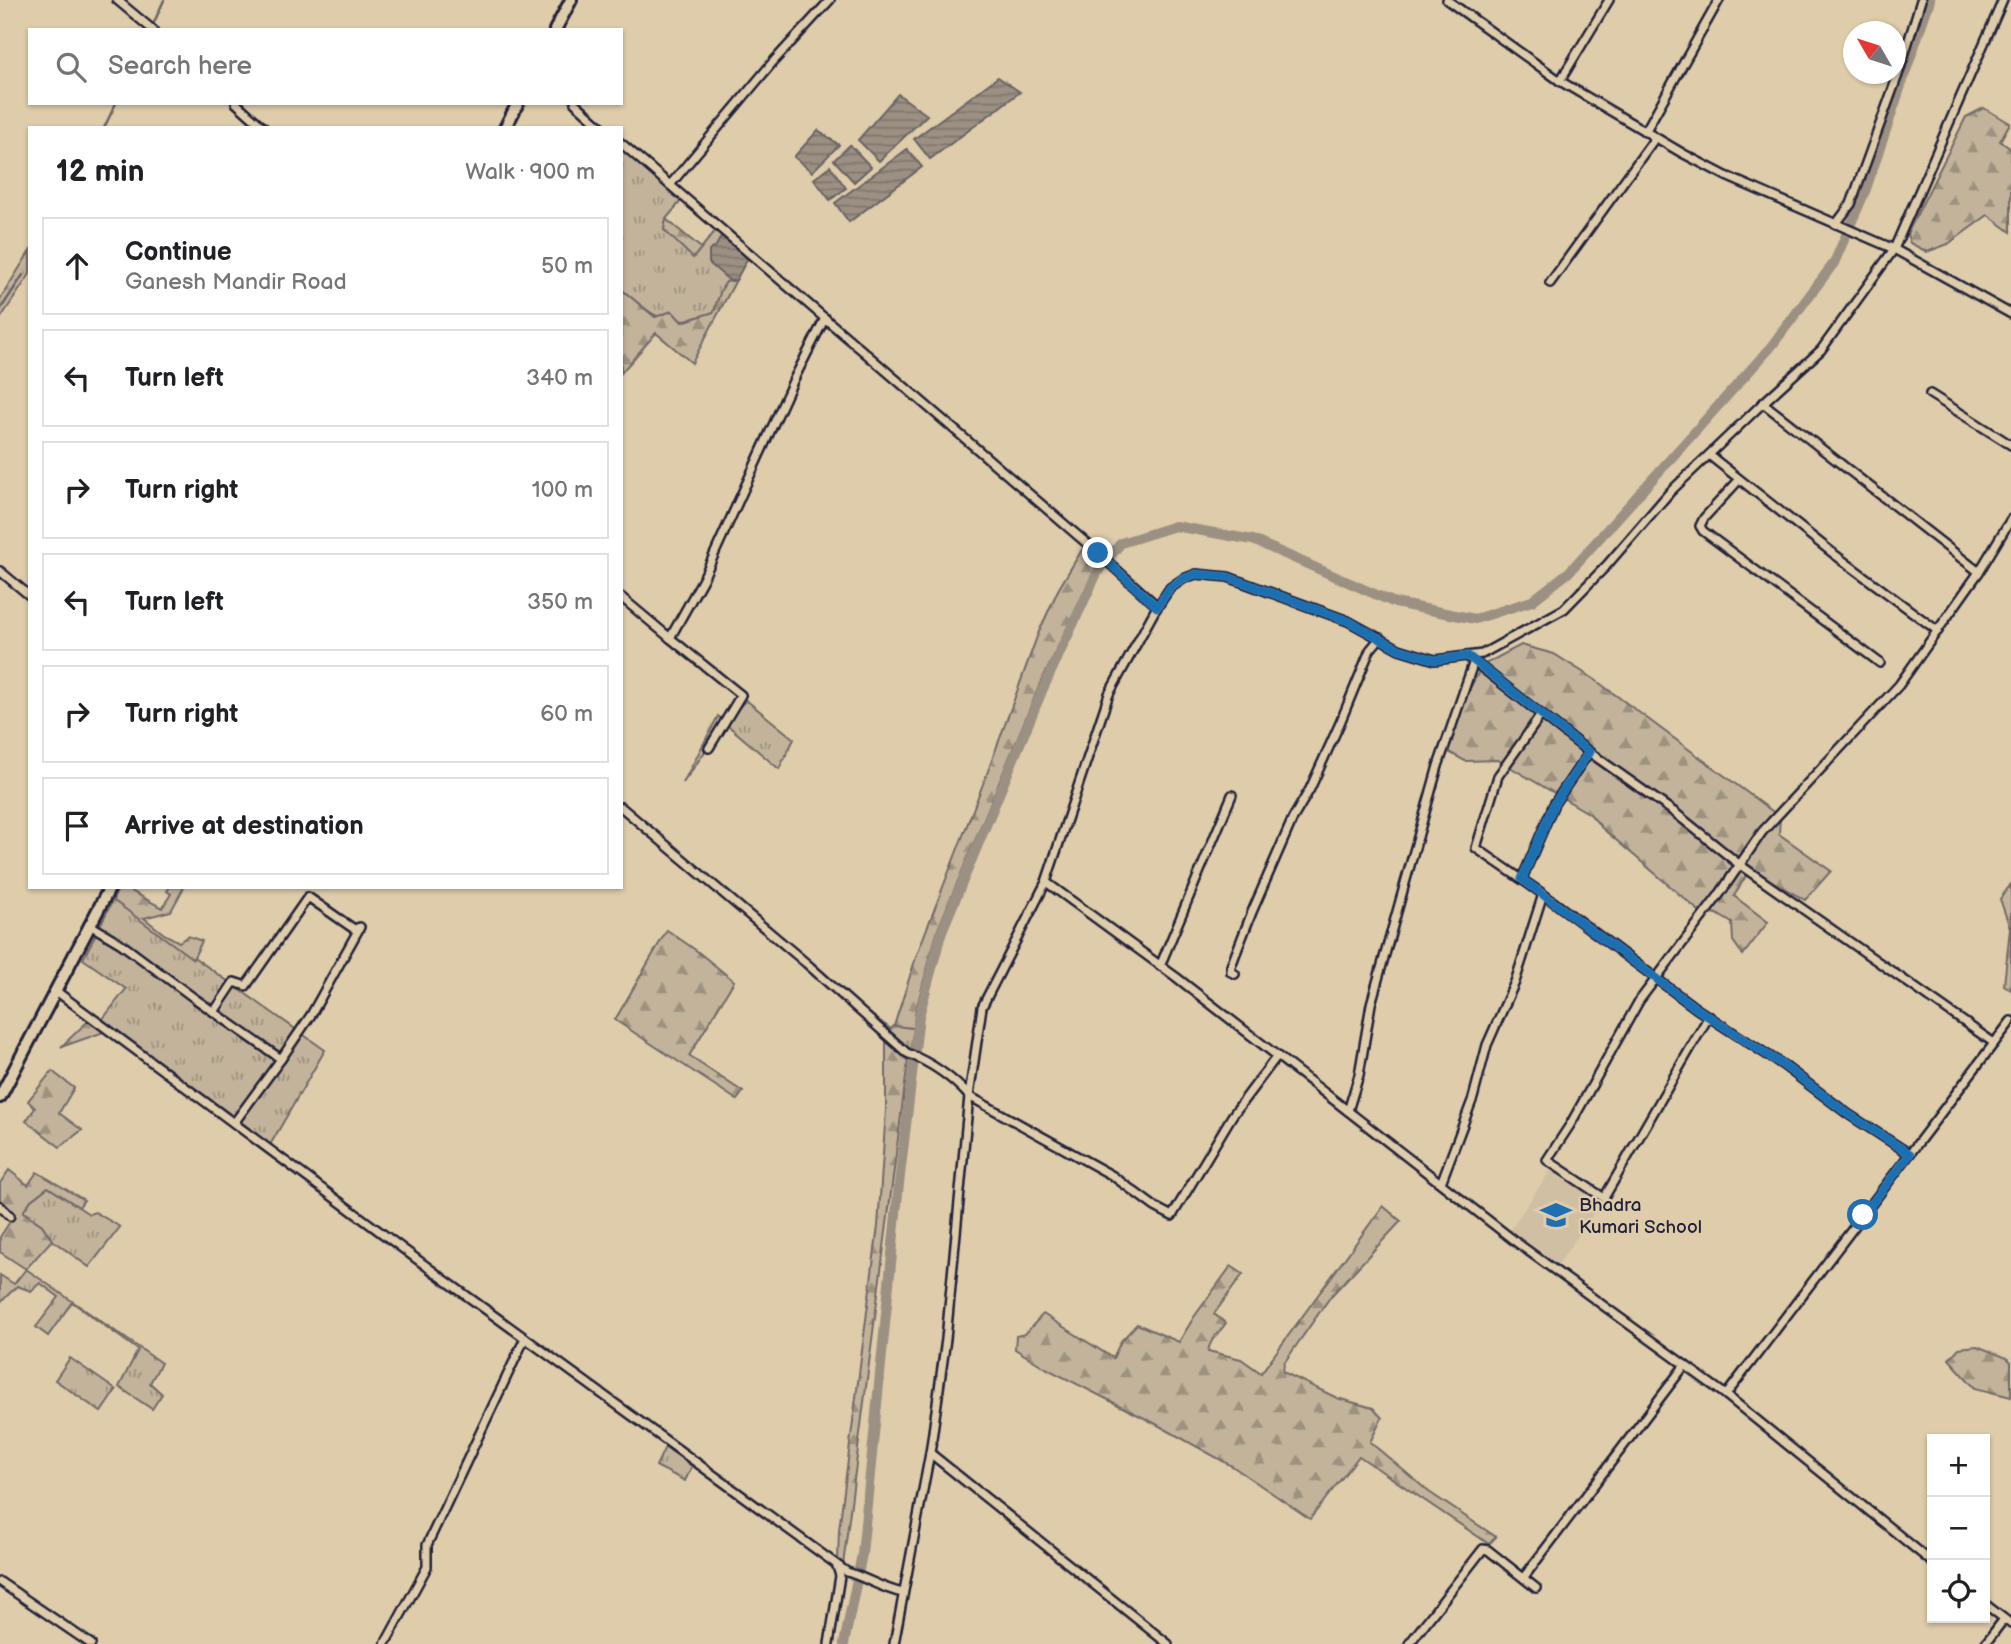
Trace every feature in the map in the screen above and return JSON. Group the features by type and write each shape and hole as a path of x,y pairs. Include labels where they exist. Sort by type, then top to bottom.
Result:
{"main road":[{"path":"556,28 571,0"},
{"path":"506,126 516,105"},
{"path":"0,1097 109,889"}],"street":[{"path":"117,0 149,27"},
{"path":"670,185 772,63 830,0"},
{"path":"1447,0 1560,81 1645,132 1727,176 1894,249 2011,314"},
{"path":"1458,9 1463,0"},
{"path":"1560,81 1609,0"},
{"path":"1645,132 1718,0"},
{"path":"1839,225 1851,204 1899,72 1921,0"},
{"path":"894,1644 930,1453 946,1339 969,1096 982,1007 1046,882 1109,694 1157,607 1170,588 1183,579 1196,574 1228,577 1348,621 1399,649 1435,660 1471,658 1482,654 1564,609 1607,565 1670,492 1821,350 1894,249 2003,0"},
{"path":"238,105 262,126"},
{"path":"577,105 601,126"},
{"path":"1549,283 1656,138"},
{"path":"623,145 1098,553 1157,607"},
{"path":"670,638 703,579 793,379 825,318"},
{"path":"1930,394 2011,445"},
{"path":"1763,403 1979,572"},
{"path":"1709,455 1834,554 1938,631"},
{"path":"1739,480 1704,518 1700,526 1703,531 1880,663"},
{"path":"1709,1016 1604,1198 1547,1160 1570,1125 1639,1001 1719,895 1762,832 1899,685 2010,525"},
{"path":"0,571 28,594"},
{"path":"623,599 741,695 709,748"},
{"path":"1235,974 1231,972 1231,966 1268,874 1293,818 1310,789 1370,650 1380,638"},
{"path":"1471,658 1589,752 1674,812 1740,865 1994,1043"},
{"path":"1348,1111 1359,1075 1371,1004 1471,658"},
{"path":"1541,715 1498,776 1476,848 1543,894 1656,980 1910,1154"},
{"path":"1522,879 1554,804 1589,752"},
{"path":"1160,966 1232,795"},
{"path":"623,809 806,963 907,1053 927,1061 953,1078 969,1096 1113,1177 1172,1216 1232,1116 1277,1056"},
{"path":"1046,882 1160,966 1516,1242 1726,1395 1930,1560"},
{"path":"1441,1184 1473,1098 1487,1045 1515,982 1543,894"},
{"path":"214,1012 234,982 246,986 308,897 354,929 360,927 311,1015 234,1123"},
{"path":"90,925 281,1059"},
{"path":"56,991 847,1572 865,1577 889,1591 903,1593"},
{"path":"1726,1395 2011,1021"},
{"path":"0,1206 10,1216"},
{"path":"385,1644 427,1567 427,1545 525,1338"},
{"path":"1524,1577 1685,1365"},
{"path":"930,1453 1168,1644"},
{"path":"1409,1644 1483,1549 1488,1550 1536,1587"},
{"path":"829,1644 840,1576 836,1564"},
{"path":"0,1583 91,1644"},
{"path":"1985,1644 2008,1622 1990,1608"}],"shaded area":[{"path":"998,77 1020,92 930,159 914,139"},
{"path":"898,94 927,115 879,161 858,140"},
{"path":"818,130 839,145 812,172 794,157"},
{"path":"850,145 871,167 854,182 834,160"},
{"path":"907,149 922,167 849,222 835,203"},
{"path":"830,166 846,188 830,200 814,179"},
{"path":"722,235 748,258 736,280 730,281 709,263 709,251 716,246"},
{"name":"Bhadra Kumari School","path":"1555,1164 1604,1198 1557,1266 1508,1233"}],"green space":[{"path":"1984,108 2010,123 2000,141 2011,149 2011,232 1988,215 1948,244 1927,252 1910,243 1907,234 1966,117"},
{"path":"623,150 681,201 666,219 664,230 694,257 716,230 722,235 710,263 730,281 726,282 714,312 684,320 673,320 663,318 623,291"},
{"path":"666,219 701,248 693,258 664,230"},
{"path":"28,254 28,277 0,319 0,299"},
{"path":"736,280 692,363 656,333 623,371 623,291 655,317 672,311 682,322 714,312 726,282"},
{"path":"1083,548 1099,561 1038,689 938,929 915,1013 914,1028 894,1026 917,954 1038,634 1058,590"},
{"path":"1521,645 1554,654 1594,679 1780,817 1779,834 1831,871 1805,900 1750,869 1734,896 1768,922 1743,955 1733,941 1732,923 1717,914 1699,911 1602,828 1590,814 1498,760 1465,761 1445,750 1447,728 1483,665"},
{"path":"746,700 794,739 779,769 725,723 683,783 718,716 725,722"},
{"path":"2011,884 2011,990 2004,985 2010,928 2000,899"},
{"path":"118,889 128,889 162,908 171,894 167,891 168,889 183,889 171,911 144,918 179,942 188,936 202,941 193,959 113,900"},
{"path":"113,900 325,1050 270,1145 102,1020 126,989 83,959"},
{"path":"667,930 734,981 689,1056 743,1092 737,1100 615,1020"},
{"path":"869,1013 891,1029 894,1026 914,1028 910,1051"},
{"path":"89,1020 104,1032 61,1047"},
{"path":"886,1041 908,1061 843,1565 838,1561 839,1530 878,1226 886,1110"},
{"path":"52,1071 74,1088 59,1113 82,1130 60,1147 26,1121 35,1108 28,1101"},
{"path":"9,1170 28,1185 37,1172 84,1200 79,1207 48,1187 31,1200 23,1212 42,1225 52,1240 26,1269 0,1252 0,1237 15,1214 0,1199 0,1183"},
{"path":"48,1187 89,1214 95,1212 120,1227 89,1267 52,1240 42,1225 22,1211"},
{"path":"1383,1206 1401,1221 1331,1296 1284,1363 1283,1372 1337,1398 1373,1408 1382,1418 1370,1442 1429,1492 1496,1537 1489,1544 1359,1456 1310,1519 1232,1466 1049,1370 1015,1349 1016,1336 1025,1334 1043,1314 1113,1358 1121,1341 1137,1324 1179,1342 1231,1266 1243,1274 1214,1314 1226,1323 1213,1339 1208,1351 1241,1359 1261,1373"},
{"path":"26,1269 161,1363 150,1383 162,1394 152,1409 119,1387 138,1350 72,1302 48,1336 36,1327 59,1297 40,1283 31,1291 17,1286 0,1300 0,1275 14,1284"},
{"path":"1977,1346 2011,1362 2011,1397 1975,1388 1949,1359 1959,1348"},
{"path":"70,1358 116,1390 101,1412 55,1380"},
{"path":"665,1447 692,1466 685,1481 656,1466"}],"waterway":[{"path":"152,27 164,0"},
{"path":"844,1644 862,1554 899,1184 919,1016 942,931 1042,691 1098,571 1121,543 1175,526 1253,540 1395,603 1475,619 1532,601 1569,572 1770,348 1834,263 1866,189 1930,0"},
{"path":"105,126 115,105"},
{"path":"0,310 23,275"}],"place":[{"name":"Bhadra Kumari School","path":"1556,1215"}],"route":[{"path":"1098,553 1157,607 1170,588 1183,579 1196,574 1228,577 1348,621 1399,649 1435,660 1468,656 1589,752 1554,804 1522,879 1656,980 1910,1154 1863,1215"}]}
